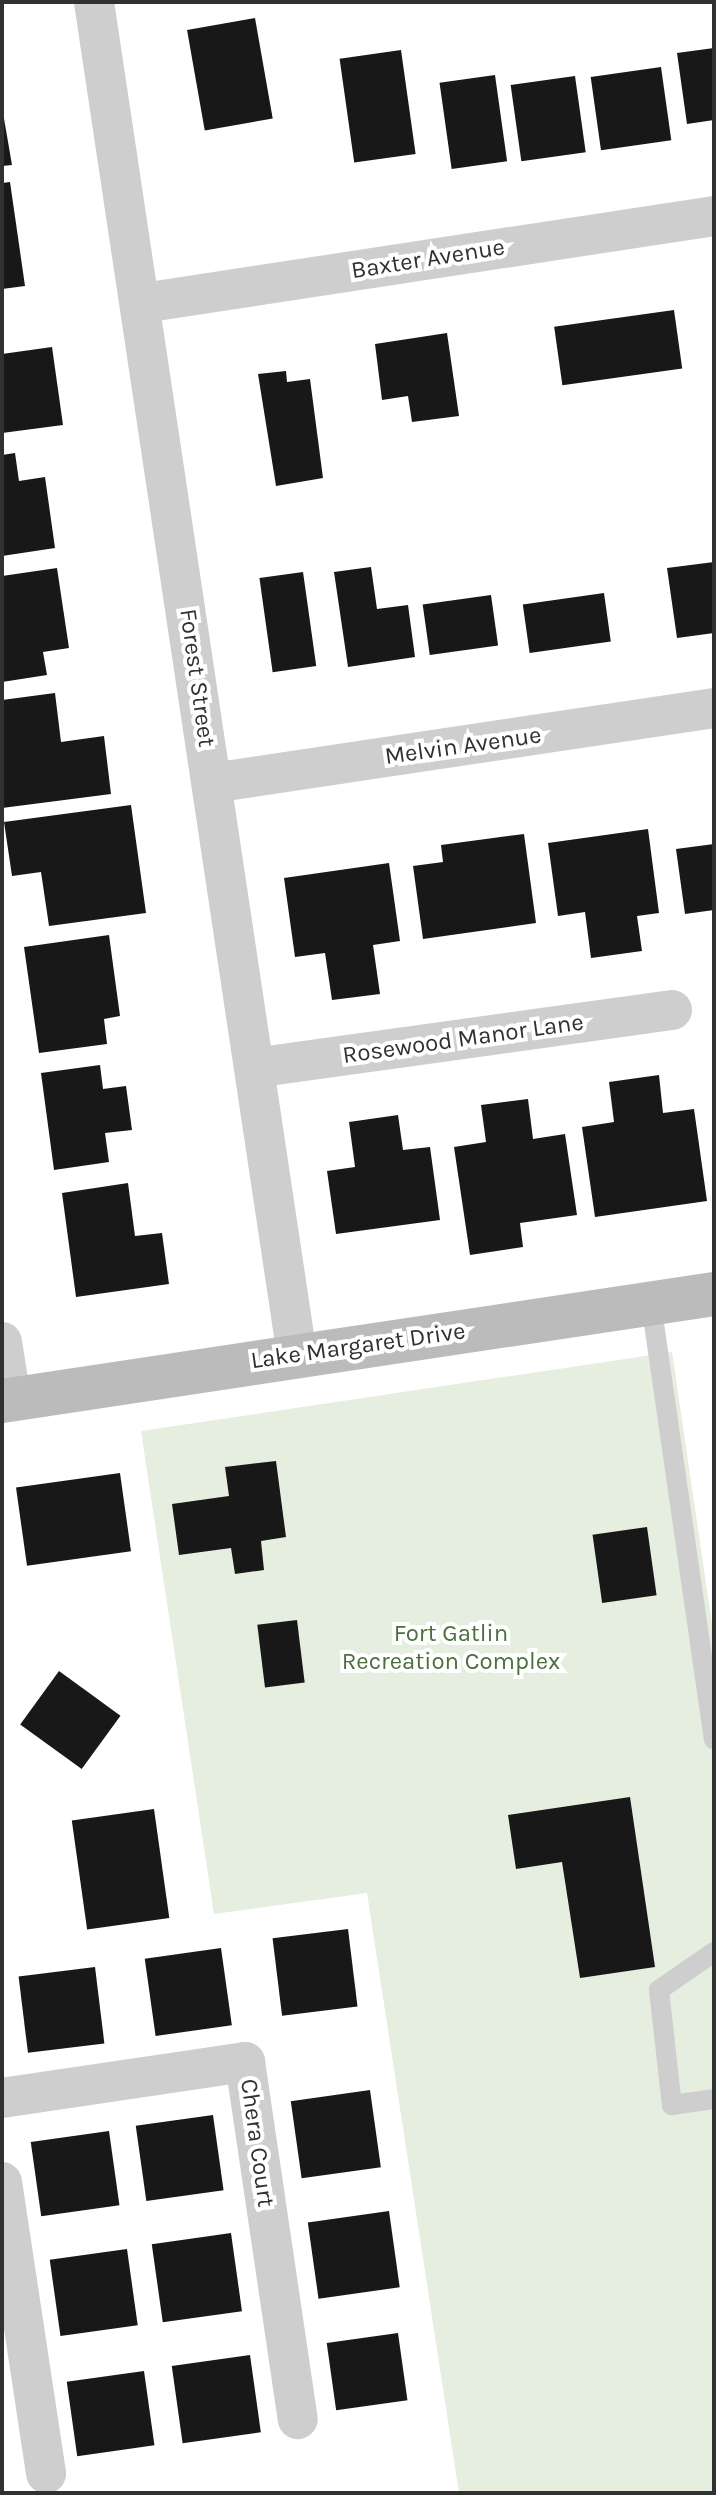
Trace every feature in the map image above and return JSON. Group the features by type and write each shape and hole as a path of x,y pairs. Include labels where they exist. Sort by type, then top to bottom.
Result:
{"street":[{"name":"Forest Street","path":"94,2 143,303 297,1355"},
{"name":"Baxter Avenue","path":"143,303 714,216"},
{"name":"Melvin Avenue","path":"212,783 714,708"},
{"name":"Rosewood Manor Lane","path":"254,1068 672,1010"},
{"name":"Lake Margaret Drive","path":"6,1400 714,1294"},
{"path":"2,1342 6,1400"},
{"name":"Chera Court","path":"2,2098 245,2062 298,2419"},
{"path":"2,2182 46,2474"}],"lane":[{"path":"651,1303 714,1739"},
{"path":"714,1952 659,1990 672,2105 714,2099"}],"green space":[{"name":"Fort Gatlin Recreation Complex","path":"672,1352 714,1638 714,2493 459,2493 367,1893 214,1914 141,1431"}],"building":[{"path":"255,18 273,118 205,130 187,30"},
{"path":"714,48 714,120 687,124 677,53"},
{"path":"401,50 416,154 354,163 340,59"},
{"path":"661,67 671,140 601,150 591,77"},
{"path":"495,75 507,161 452,169 440,83"},
{"path":"575,76 586,152 521,161 511,85"},
{"path":"2,107 12,165 2,166"},
{"path":"10,182 25,286 2,289 2,183"},
{"path":"674,310 682,368 562,385 554,327"},
{"path":"447,333 459,416 412,422 408,396 382,400 375,344"},
{"path":"52,347 63,425 2,433 2,354"},
{"path":"286,371 287,382 310,379 323,478 276,486 258,374"},
{"path":"15,453 19,481 45,477 55,548 2,556 2,455"},
{"path":"714,562 714,633 677,638 667,568"},
{"path":"371,567 377,609 408,605 415,657 348,667 334,572"},
{"path":"57,568 69,648 43,652 47,675 2,682 2,576"},
{"path":"303,572 316,666 273,672 259,578"},
{"path":"604,593 611,642 530,653 523,604"},
{"path":"491,595 498,646 430,655 423,605"},
{"path":"55,693 61,742 104,736 111,794 2,808 2,700"},
{"path":"131,805 146,913 49,926 41,872 12,876 4,822"},
{"path":"648,829 659,913 637,916 642,951 591,958 585,912 558,916 548,843"},
{"path":"524,834 536,923 423,939 413,866 443,862 441,845"},
{"path":"714,844 714,910 685,914 676,849"},
{"path":"389,863 400,941 373,945 380,994 332,1000 325,953 295,957 284,878"},
{"path":"109,935 120,1016 104,1019 107,1044 39,1053 24,947"},
{"path":"100,1065 103,1089 126,1086 132,1130 105,1133 109,1162 54,1170 41,1073"},
{"path":"659,1075 663,1113 694,1109 707,1201 595,1217 582,1127 614,1122 609,1082"},
{"path":"528,1099 533,1139 565,1134 577,1215 520,1223 523,1247 470,1255 454,1147 486,1142 481,1105"},
{"path":"398,1115 403,1150 430,1147 440,1220 336,1234 327,1171 355,1167 349,1122"},
{"path":"128,1183 135,1236 162,1233 169,1284 76,1297 62,1193"},
{"path":"276,1461 286,1537 261,1541 264,1570 235,1574 231,1548 179,1555 172,1504 229,1496 225,1467"},
{"path":"120,1473 131,1551 27,1566 16,1488"},
{"path":"647,1527 657,1595 602,1603 593,1535"},
{"path":"297,1620 305,1683 265,1687 257,1625"},
{"path":"59,1671 120,1716 82,1769 20,1724"},
{"path":"630,1797 655,1967 580,1978 562,1862 516,1869 508,1815"},
{"path":"154,1809 169,1918 87,1929 72,1821"},
{"path":"348,1929 358,2006 282,2016 273,1938"},
{"path":"221,1948 232,2025 156,2036 145,1959"},
{"path":"95,1967 104,2043 28,2053 19,1976"},
{"path":"370,2090 381,2167 302,2178 291,2101"},
{"path":"213,2115 224,2190 146,2201 136,2126"},
{"path":"109,2131 119,2205 41,2216 31,2142"},
{"path":"389,2211 400,2287 319,2299 308,2222"},
{"path":"231,2233 242,2311 163,2322 152,2244"},
{"path":"127,2249 138,2325 60,2336 50,2260"},
{"path":"398,2333 407,2400 336,2410 327,2343"},
{"path":"250,2355 261,2432 183,2443 172,2366"},
{"path":"144,2371 154,2445 77,2456 67,2382"}]}
